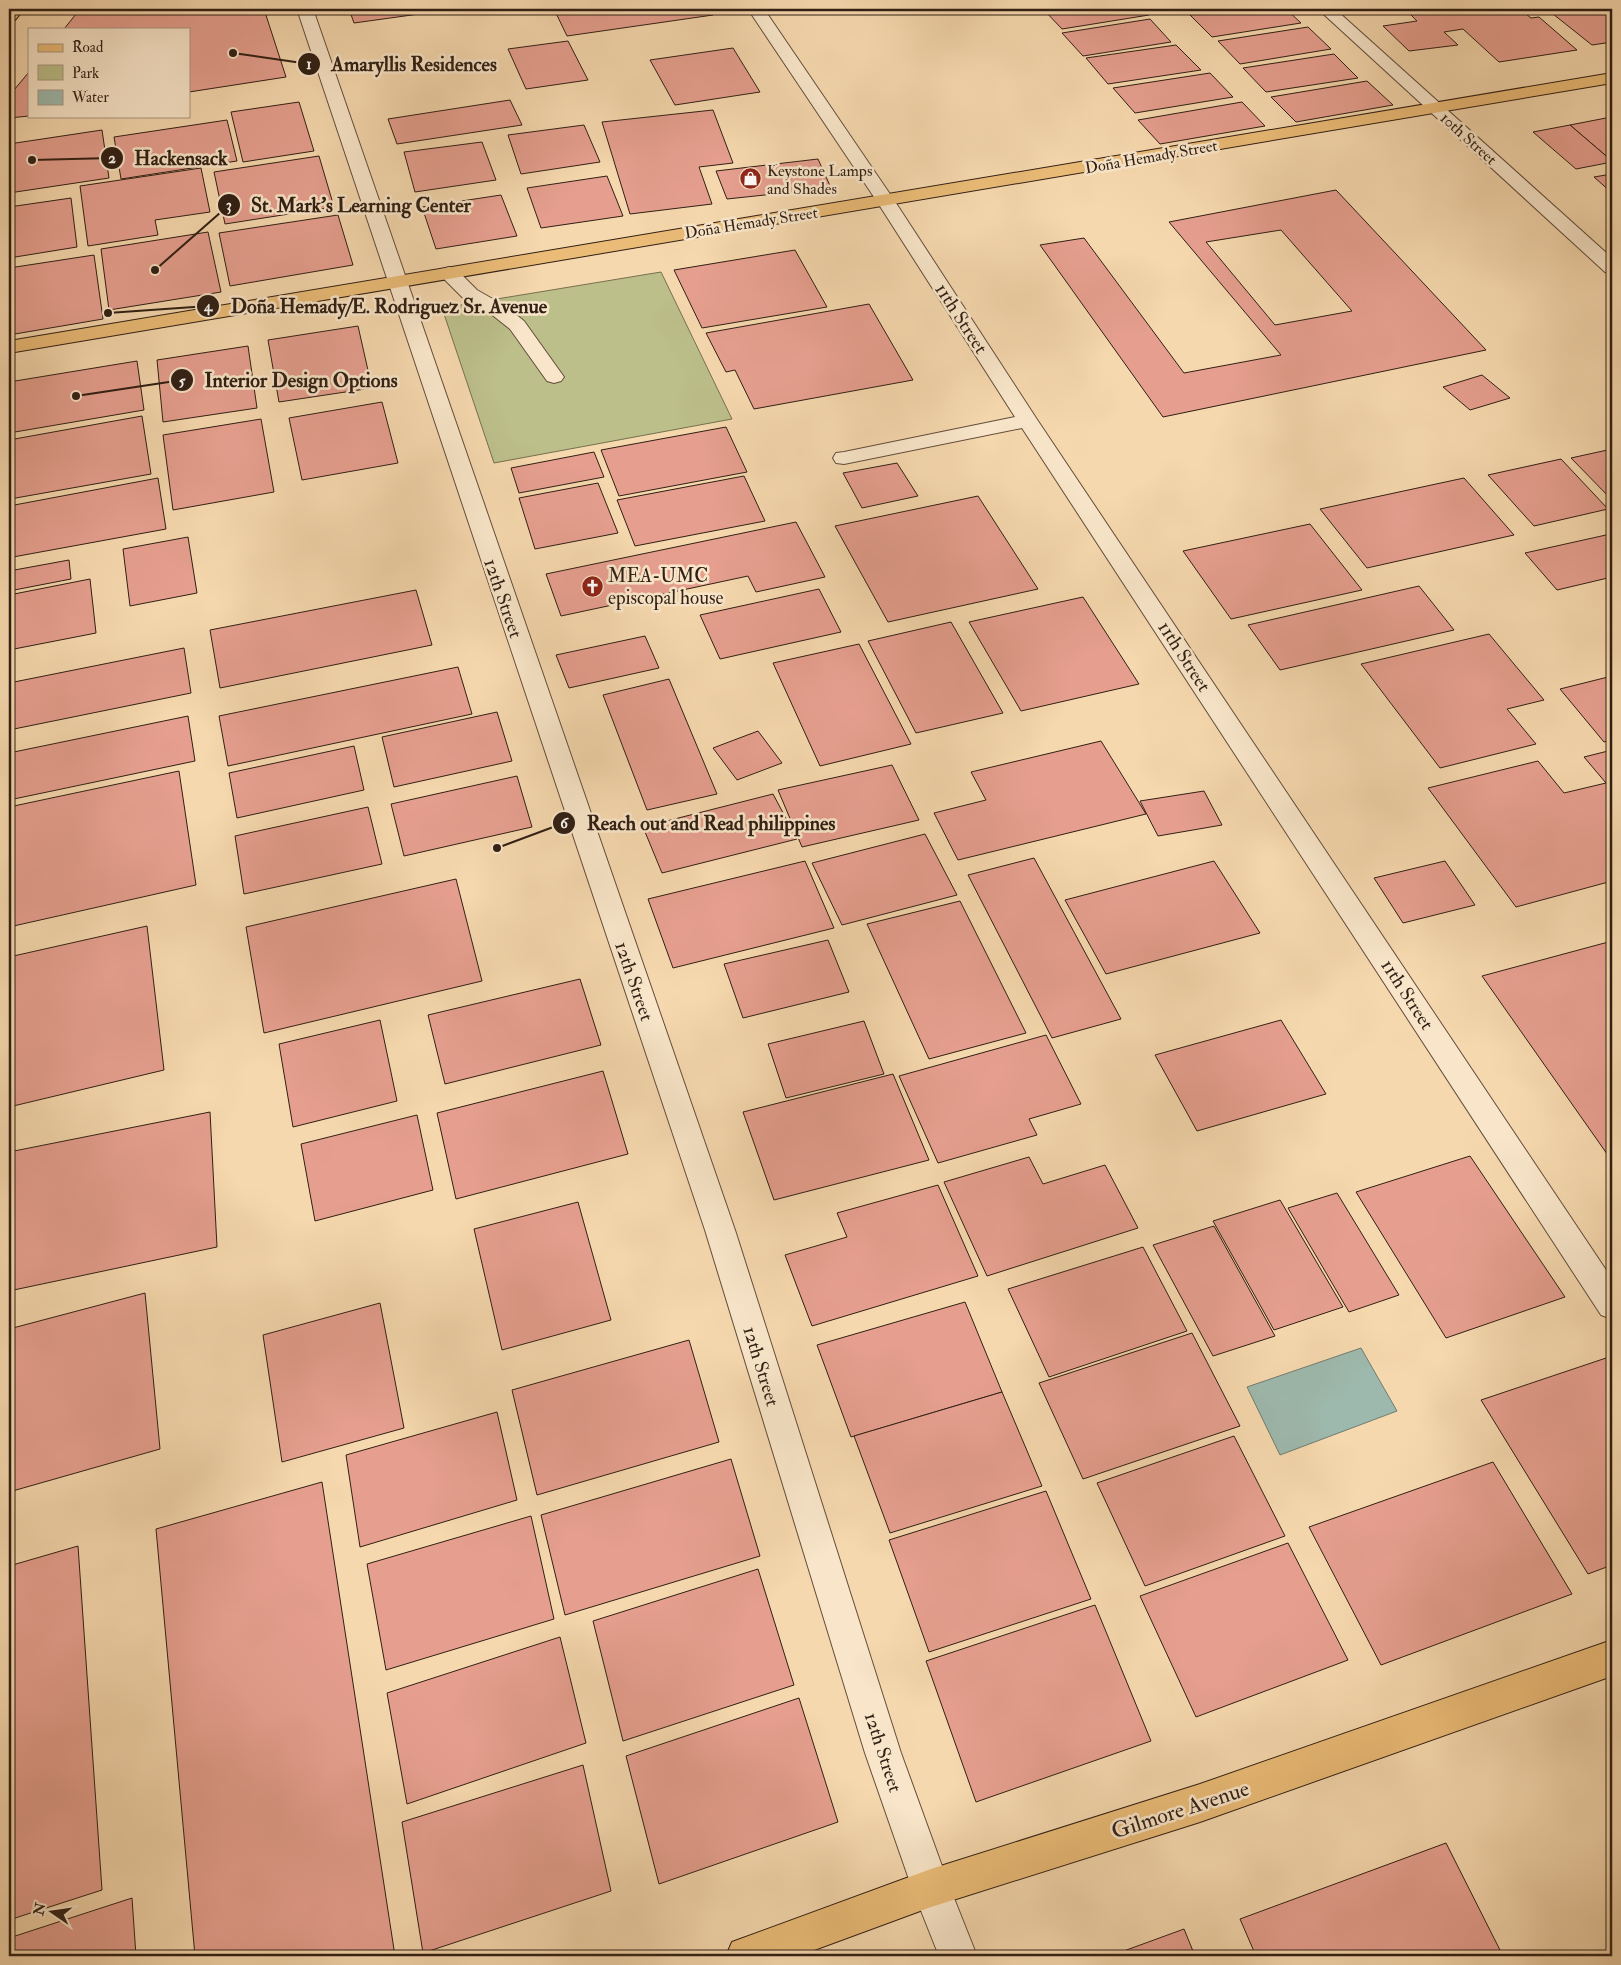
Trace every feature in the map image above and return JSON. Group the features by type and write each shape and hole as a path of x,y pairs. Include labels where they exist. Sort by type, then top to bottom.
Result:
{"main road":[{"path":"9,17 16,9"},
{"name":"Doña Hemady Street","path":"9,347 1612,78"},
{"name":"Gilmore Avenue","path":"746,1956 931,1888 1200,1804 1612,1658"}],"street":[{"name":"12th Street","path":"305,9 396,282 720,1230 883,1753 931,1888 958,1956"},
{"name":"11th Street","path":"756,9 885,200 1028,421 1612,1305"},
{"name":"10th Street","path":"1326,9 1612,268"},
{"path":"449,273 470,294 498,310 517,325 554,376"},
{"path":"844,458 1028,421"}],"green space":[{"path":"661,272 732,419 494,463 442,308"}],"water":[{"path":"1361,1348 1397,1411 1280,1455 1247,1387"}],"building":[{"path":"80,9 264,9 286,77 190,92 190,28 65,28"},
{"path":"349,9 416,9 419,14 354,23"},
{"path":"554,9 709,9 713,15 567,36"},
{"path":"1043,9 1142,9 1149,15 1062,29"},
{"path":"1233,9 1286,9 1301,23 1212,37 1190,15"},
{"path":"1432,9 1520,9 1531,18 1539,17 1577,50 1499,62 1463,29 1444,32 1458,45 1409,51 1383,26 1417,21 1408,12"},
{"path":"1600,9 1612,18 1612,42 1592,45 1553,14"},
{"path":"1150,19 1171,42 1083,56 1062,33"},
{"path":"1308,27 1331,49 1240,64 1218,41"},
{"path":"568,41 588,80 526,89 508,49"},
{"path":"1176,45 1201,70 1108,84 1086,58"},
{"path":"733,48 760,92 675,105 650,60"},
{"path":"1334,54 1358,78 1266,92 1243,68"},
{"path":"28,73 28,116 9,118 9,96"},
{"path":"1210,73 1233,97 1135,113 1113,88"},
{"path":"1367,81 1393,105 1296,122 1271,97"},
{"path":"510,100 522,125 397,144 388,119"},
{"path":"299,102 314,151 243,162 231,112"},
{"path":"1242,102 1265,126 1160,144 1138,120"},
{"path":"713,110 733,163 699,167 712,204 630,214 602,122"},
{"path":"1606,118 1612,124 1612,161 1570,125"},
{"path":"227,120 237,161 121,179 114,137"},
{"path":"584,125 600,162 521,174 508,135"},
{"path":"1570,125 1612,162 1576,169 1533,132"},
{"path":"102,130 109,178 9,193 9,144"},
{"path":"482,142 496,180 415,192 404,152"},
{"path":"319,156 334,207 225,224 214,172"},
{"path":"818,159 831,188 727,199 716,171"},
{"path":"201,168 210,212 155,220 158,235 88,246 80,186"},
{"path":"1612,174 1612,193 1594,177"},
{"path":"607,176 623,216 541,228 527,188"},
{"path":"1336,190 1486,350 1163,417 1040,245 1084,238 1184,373 1281,355 1169,222","holes":["1281,230 1352,311 1275,325 1206,242"]},
{"path":"501,195 517,236 436,249 422,207"},
{"path":"71,198 77,247 9,258 9,207"},
{"path":"338,215 353,265 230,286 219,233"},
{"path":"208,232 221,292 109,310 101,249"},
{"path":"795,250 827,307 702,328 674,270"},
{"path":"94,255 103,319 9,335 9,268"},
{"path":"869,304 913,380 754,409 735,370 726,372 706,333"},
{"path":"358,326 372,388 279,402 268,340"},
{"path":"248,346 257,408 163,422 157,360"},
{"path":"137,361 144,410 9,433 9,382"},
{"path":"1482,375 1510,398 1470,410 1443,387"},
{"path":"382,402 398,463 302,480 289,418"},
{"path":"142,416 151,474 10,499 9,440"},
{"path":"261,419 274,492 173,510 163,435"},
{"path":"726,427 747,472 619,496 601,450"},
{"path":"1612,449 1612,500 1571,458"},
{"path":"594,452 604,477 519,493 511,468"},
{"path":"1561,459 1608,509 1534,526 1488,475"},
{"path":"897,463 918,496 862,508 843,473"},
{"path":"744,476 765,521 635,546 617,500"},
{"path":"158,478 166,529 13,557 9,506"},
{"path":"1464,478 1514,535 1367,568 1320,509"},
{"path":"598,483 618,533 535,549 519,498"},
{"path":"978,496 1038,589 888,622 835,526"},
{"path":"796,522 825,577 756,592 748,576 561,616 546,574"},
{"path":"1310,524 1362,590 1231,619 1183,551"},
{"path":"1606,535 1612,542 1612,577 1557,590 1525,553"},
{"path":"188,537 197,593 130,606 123,549"},
{"path":"69,560 71,579 9,591 9,571"},
{"path":"90,579 96,633 9,650 9,595"},
{"path":"1419,586 1454,630 1280,670 1248,625"},
{"path":"819,589 841,632 720,659 700,615"},
{"path":"416,590 432,645 220,688 210,630"},
{"path":"1083,597 1139,684 1021,711 969,622"},
{"path":"951,622 1003,713 916,733 868,641"},
{"path":"1489,634 1544,700 1507,709 1536,744 1440,768 1361,664"},
{"path":"645,636 659,668 569,688 556,655"},
{"path":"859,644 911,744 820,766 773,663"},
{"path":"184,648 191,693 9,730 9,683"},
{"path":"458,667 472,714 228,766 219,716"},
{"path":"1612,676 1612,740 1604,742 1560,689"},
{"path":"669,679 717,794 647,810 603,695"},
{"path":"497,712 512,761 394,787 382,737"},
{"path":"188,716 195,761 9,800 9,753"},
{"path":"758,731 782,763 737,780 713,748"},
{"path":"1101,741 1146,814 958,860 934,813 986,800 971,772"},
{"path":"354,746 364,790 237,818 229,773"},
{"path":"1612,750 1612,881 1516,907 1428,788 1538,761 1564,793 1606,783 1584,757"},
{"path":"892,765 919,820 802,847 778,790"},
{"path":"179,771 196,885 9,927 9,807"},
{"path":"517,776 532,827 404,856 391,804"},
{"path":"1204,791 1222,825 1158,836 1140,801"},
{"path":"773,794 797,839 662,873 643,827"},
{"path":"368,807 382,864 244,894 235,836"},
{"path":"925,834 957,895 842,925 812,863"},
{"path":"1034,858 1121,1019 1052,1038 968,875"},
{"path":"805,861 834,928 673,968 648,899"},
{"path":"1214,861 1260,933 1106,974 1065,900"},
{"path":"1445,861 1475,905 1403,923 1374,878"},
{"path":"456,879 482,981 264,1033 246,927"},
{"path":"960,901 1026,1033 929,1059 867,924"},
{"path":"147,926 164,1070 9,1107 9,957"},
{"path":"828,940 849,992 743,1018 724,964"},
{"path":"1612,941 1612,1161 1482,976"},
{"path":"580,979 601,1045 445,1084 428,1015"},
{"path":"380,1020 397,1101 293,1127 279,1044"},
{"path":"1281,1020 1326,1094 1197,1131 1155,1055"},
{"path":"864,1021 884,1074 786,1098 768,1044"},
{"path":"1046,1035 1081,1104 1029,1119 1037,1135 938,1163 899,1076"},
{"path":"603,1071 628,1154 456,1199 437,1113"},
{"path":"893,1074 929,1160 774,1200 743,1112"},
{"path":"210,1112 217,1247 9,1291 9,1152"},
{"path":"417,1115 433,1190 315,1221 301,1144"},
{"path":"1470,1156 1565,1297 1446,1338 1356,1192"},
{"path":"1029,1157 1043,1184 1105,1165 1138,1228 987,1276 944,1182"},
{"path":"938,1185 978,1276 812,1326 785,1255 847,1237 837,1213"},
{"path":"1337,1193 1399,1295 1349,1312 1288,1208"},
{"path":"1280,1200 1343,1307 1274,1330 1213,1221"},
{"path":"578,1202 611,1320 502,1350 474,1229"},
{"path":"1214,1226 1275,1336 1213,1356 1153,1245"},
{"path":"1143,1247 1187,1331 1049,1377 1008,1289"},
{"path":"145,1293 160,1449 9,1492 9,1329"},
{"path":"965,1302 1002,1392 851,1437 817,1345"},
{"path":"380,1303 404,1428 282,1462 263,1335"},
{"path":"1192,1333 1240,1426 1083,1479 1039,1383"},
{"path":"689,1340 719,1442 537,1495 512,1390"},
{"path":"1612,1356 1612,1565 1588,1574 1481,1400"},
{"path":"1002,1392 1042,1486 890,1533 854,1436"},
{"path":"497,1412 517,1500 360,1547 346,1455"},
{"path":"1234,1436 1285,1536 1145,1586 1097,1483"},
{"path":"731,1459 760,1556 565,1615 541,1515"},
{"path":"1493,1462 1572,1594 1381,1665 1309,1527"},
{"path":"322,1482 395,1956 195,1956 156,1529"},
{"path":"1046,1491 1091,1599 929,1652 889,1540"},
{"path":"531,1516 554,1619 386,1670 367,1564"},
{"path":"1288,1543 1348,1660 1196,1717 1140,1596"},
{"path":"78,1546 102,1890 9,1920 9,1566"},
{"path":"758,1569 794,1685 623,1741 593,1621"},
{"path":"1095,1605 1151,1741 976,1802 926,1661"},
{"path":"560,1637 586,1743 407,1804 387,1693"},
{"path":"799,1698 838,1822 659,1884 626,1756"},
{"path":"583,1765 611,1891 423,1953 402,1822"},
{"path":"1446,1843 1503,1956 1256,1956 1240,1919"},
{"path":"132,1898 136,1956 9,1956 9,1938"},
{"path":"1184,1929 1195,1956 1110,1956"}],"place":[{"name":"Amaryllis Residences","path":"233,53"},
{"name":"Hackensack","path":"32,160"},
{"name":"Keystone Lamps and Shades","path":"751,179"},
{"name":"St. Mark's Learning Center","path":"155,270"},
{"name":"Doña Hemady/E. Rodriguez Sr. Avenue","path":"108,313"},
{"name":"Interior Design Options","path":"76,396"},
{"name":"MEA-UMC episcopal house","path":"592,586"},
{"name":"Reach out and Read philippines","path":"497,848"}]}
